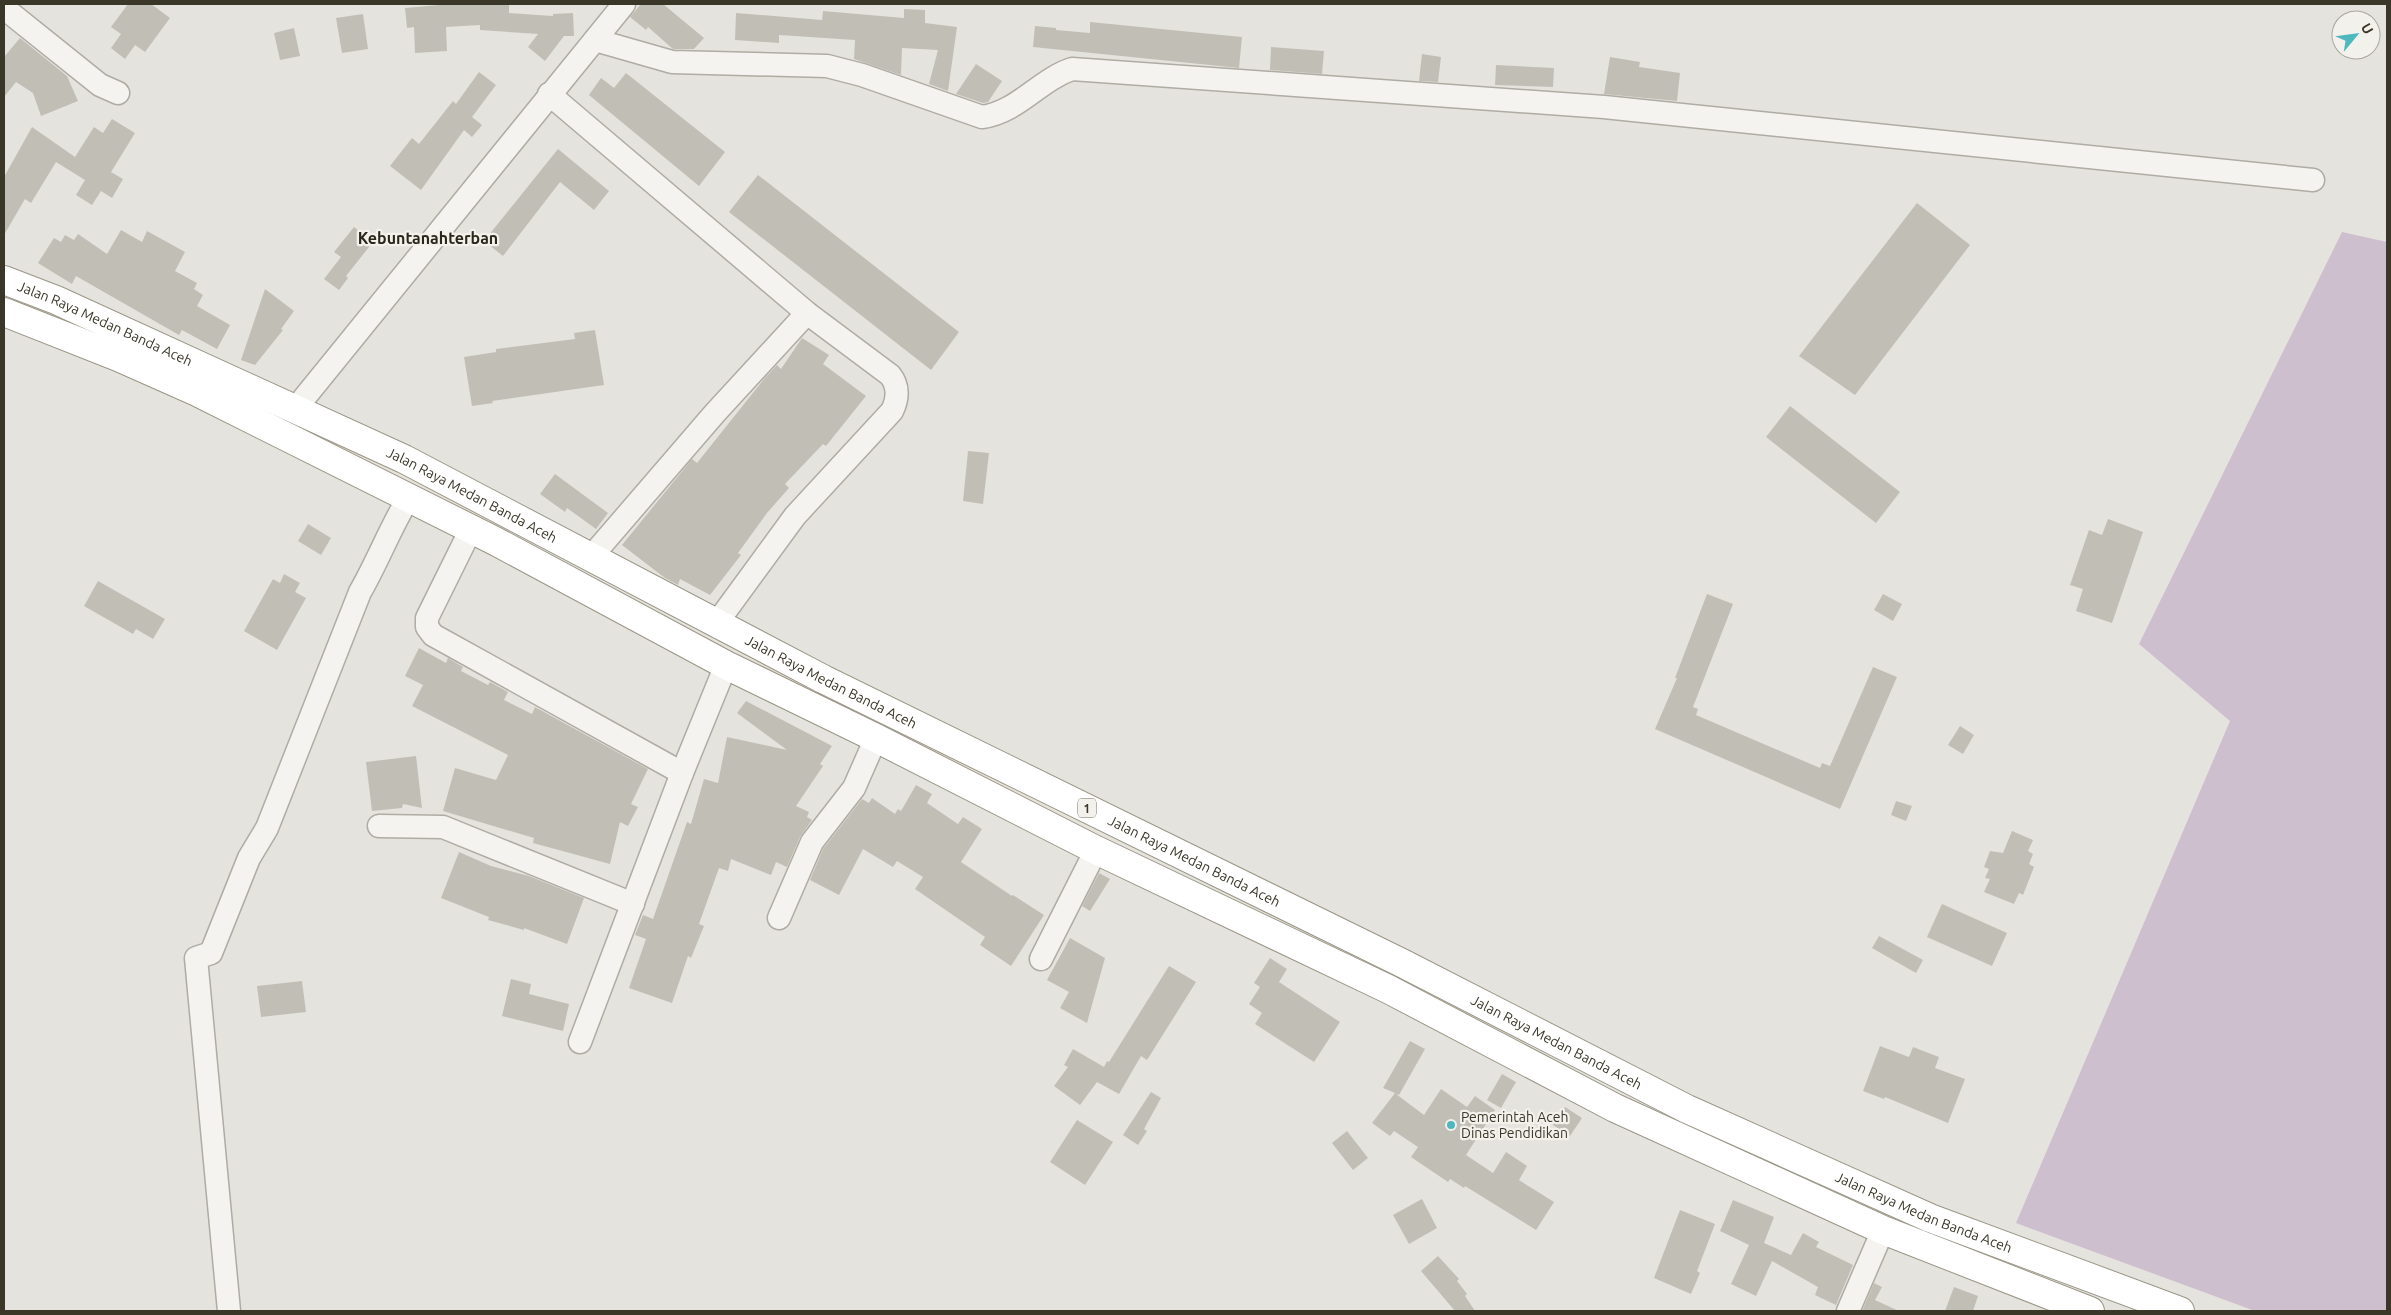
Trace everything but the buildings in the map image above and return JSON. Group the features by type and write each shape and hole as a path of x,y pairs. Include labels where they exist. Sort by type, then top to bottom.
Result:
{"highway":[{"name":"Jalan Raya Medan Banda Aceh","path":"4,280 56,300 296,408 404,459 716,624 1010,771 1402,963 1687,1109 1839,1179 1930,1218 2180,1311"},
{"name":"Jalan Raya Medan Banda Aceh","path":"4,312 118,356 197,392 495,541 726,666 876,738 1096,850 1388,989 1616,1108 1883,1230 2090,1311"},
{"path":"495,541 509,514"},
{"path":"999,800 1010,771"},
{"path":"1388,989 1402,963"}],"street":[{"path":"296,408 624,4"},
{"path":"4,8 100,85 118,93"},
{"path":"595,40 672,62 827,66 982,117 996,115 1023,100 1064,71 1072,69 1604,107 2312,180"},
{"path":"549,94 807,313 890,375 896,382 896,402 884,420 795,516 716,624"},
{"path":"591,557 716,413 807,313"},
{"path":"229,1311 196,958 211,953 249,858 267,828 360,592 409,497"},
{"path":"471,529 427,618 427,627 433,635 682,773"},
{"path":"580,1042 682,773 726,666"},
{"path":"779,918 812,842 854,788 876,738"},
{"path":"379,826 443,827 633,904"},
{"path":"1041,959 1096,850"},
{"path":"1848,1311 1883,1230"}],"shaded area":[{"path":"2342,232 2387,242 2387,1311 2255,1311 2016,1223 2230,721 2139,644"}],"place":[{"name":"Pemerintah Aceh Dinas Pendidikan","path":"1451,1125"}],"district":[{"name":"Kebuntanahterban","path":"428,238"}]}
